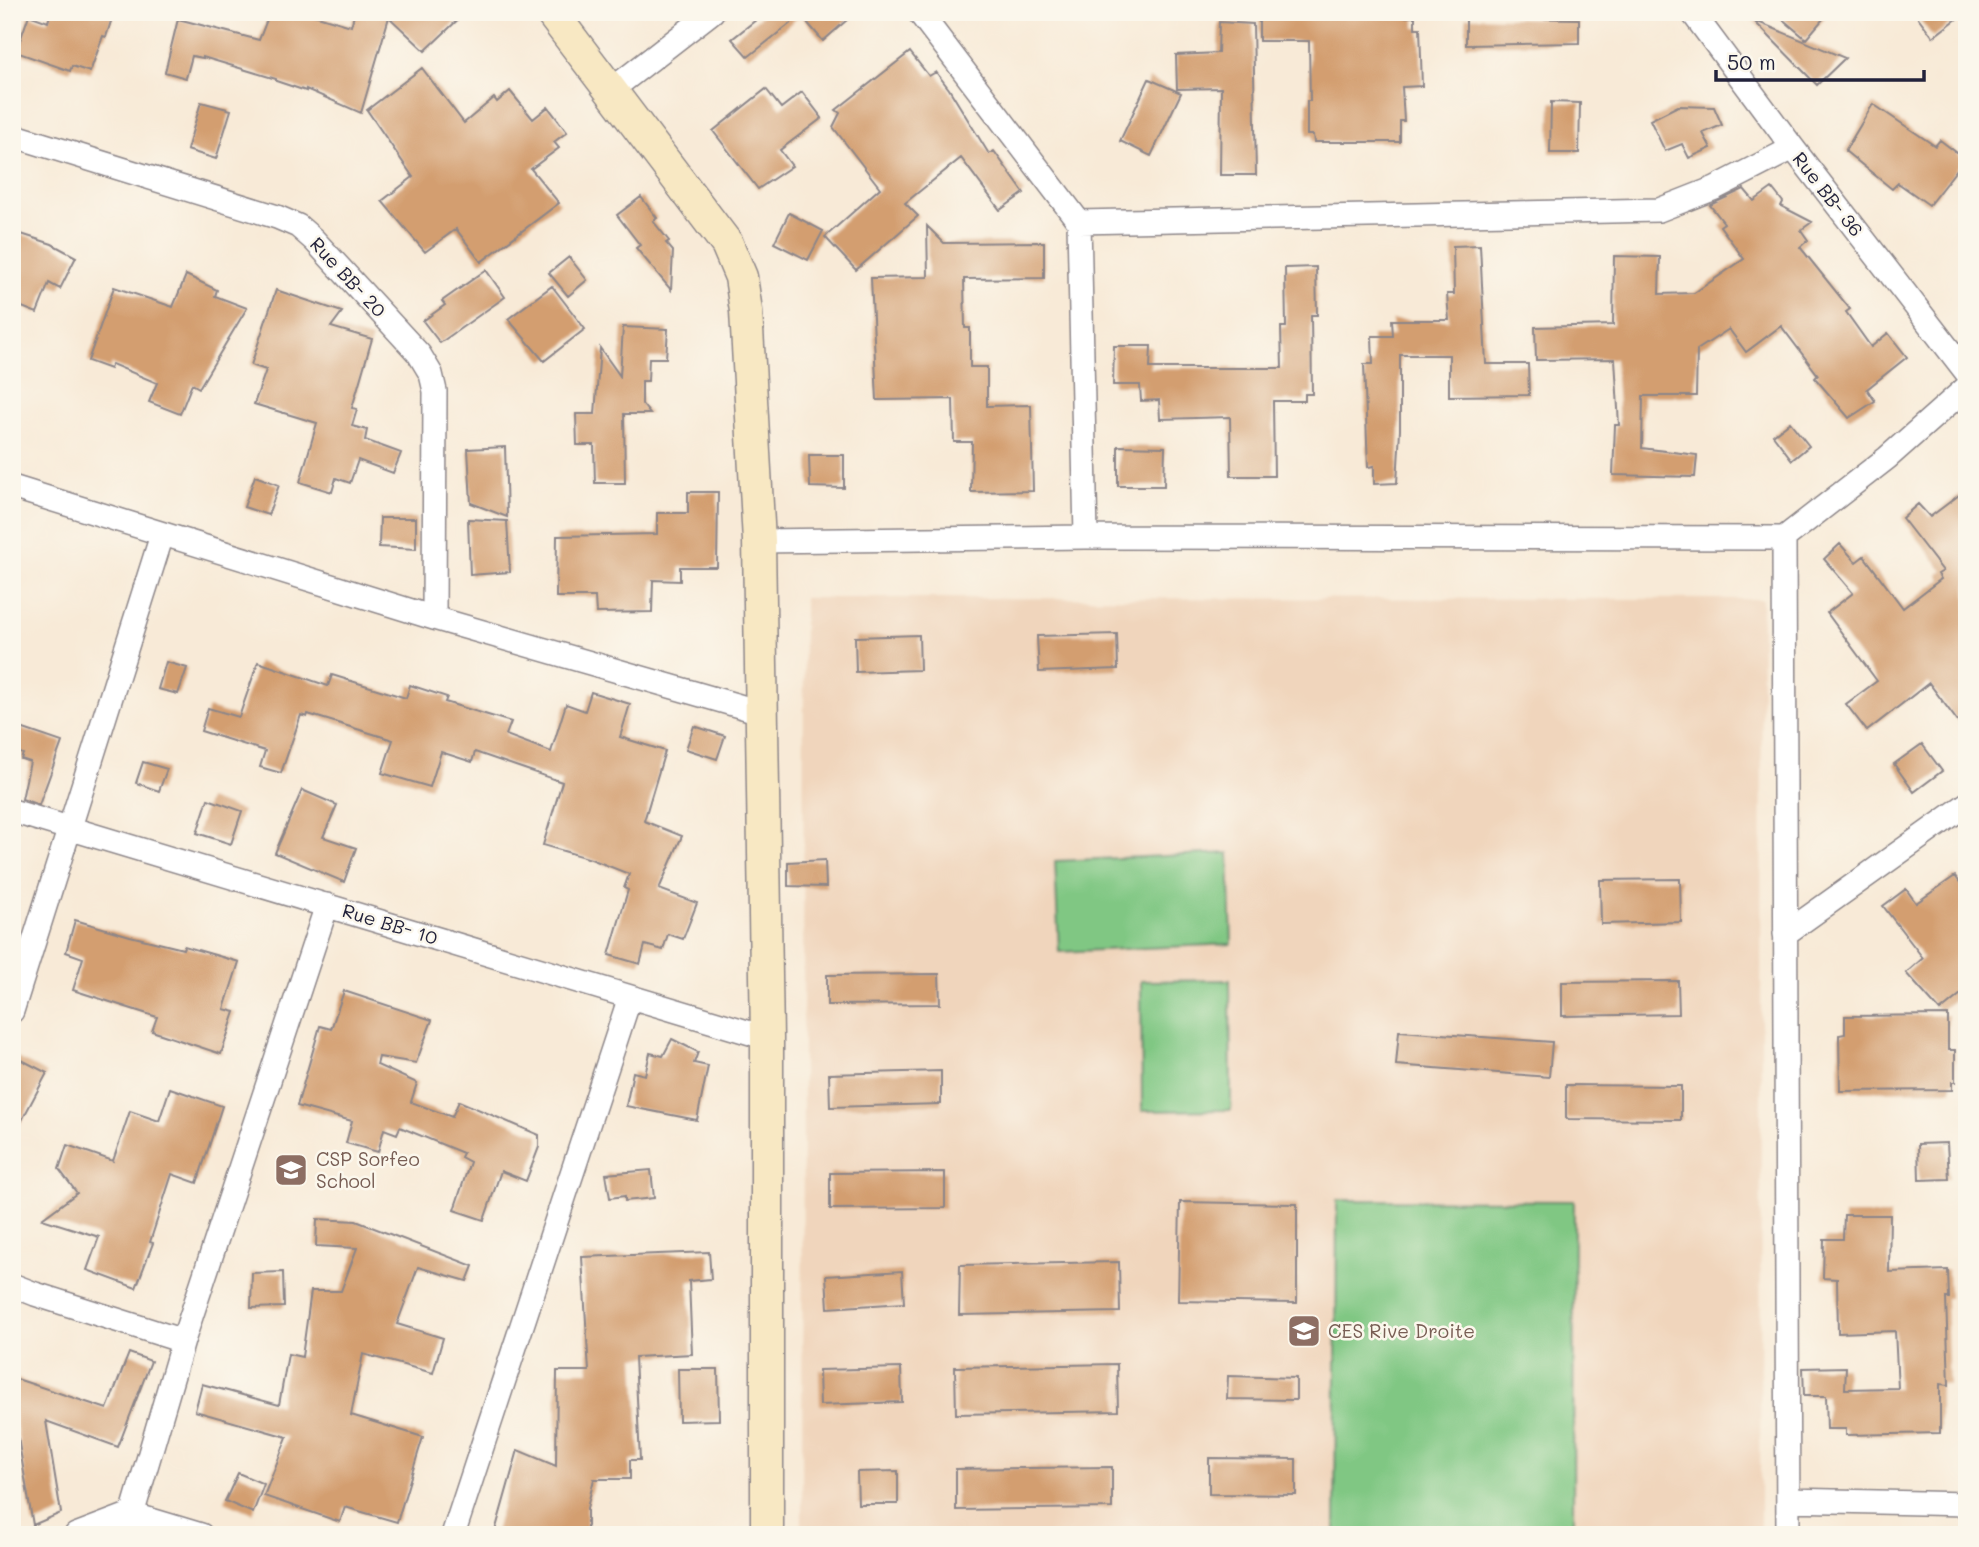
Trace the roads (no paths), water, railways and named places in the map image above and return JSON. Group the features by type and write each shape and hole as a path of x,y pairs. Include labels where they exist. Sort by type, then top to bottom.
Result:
{"street":[{"path":"551,12 727,244 741,277 747,311 759,541 767,1038 767,1535"},
{"path":"610,91 712,12"},
{"path":"919,12 1079,222 1086,537"},
{"name":"Rue BB- 36","path":"1692,12 1967,373"},
{"name":"Rue BB- 20","path":"12,135 277,217 298,226 419,354 431,374 435,391 433,618"},
{"path":"1079,222 1648,211 1672,207 1793,148"},
{"path":"759,541 1086,537 1784,538 1887,458 1967,387"},
{"path":"12,487 433,618 760,712"},
{"path":"12,1010 162,535"},
{"path":"1784,538 1788,1535"},
{"path":"1785,934 1967,804"},
{"name":"Rue BB- 10","path":"12,811 767,1038"},
{"path":"128,1525 183,1341 327,905"},
{"path":"453,1535 630,997"},
{"path":"12,1285 183,1341"},
{"path":"1788,1500 1967,1504"},
{"path":"76,1535 128,1525 201,1535"}],"place":[{"name":"CSP Sorfeo School","path":"291,1170"},
{"name":"CES Rive Droite","path":"1304,1331"}]}
